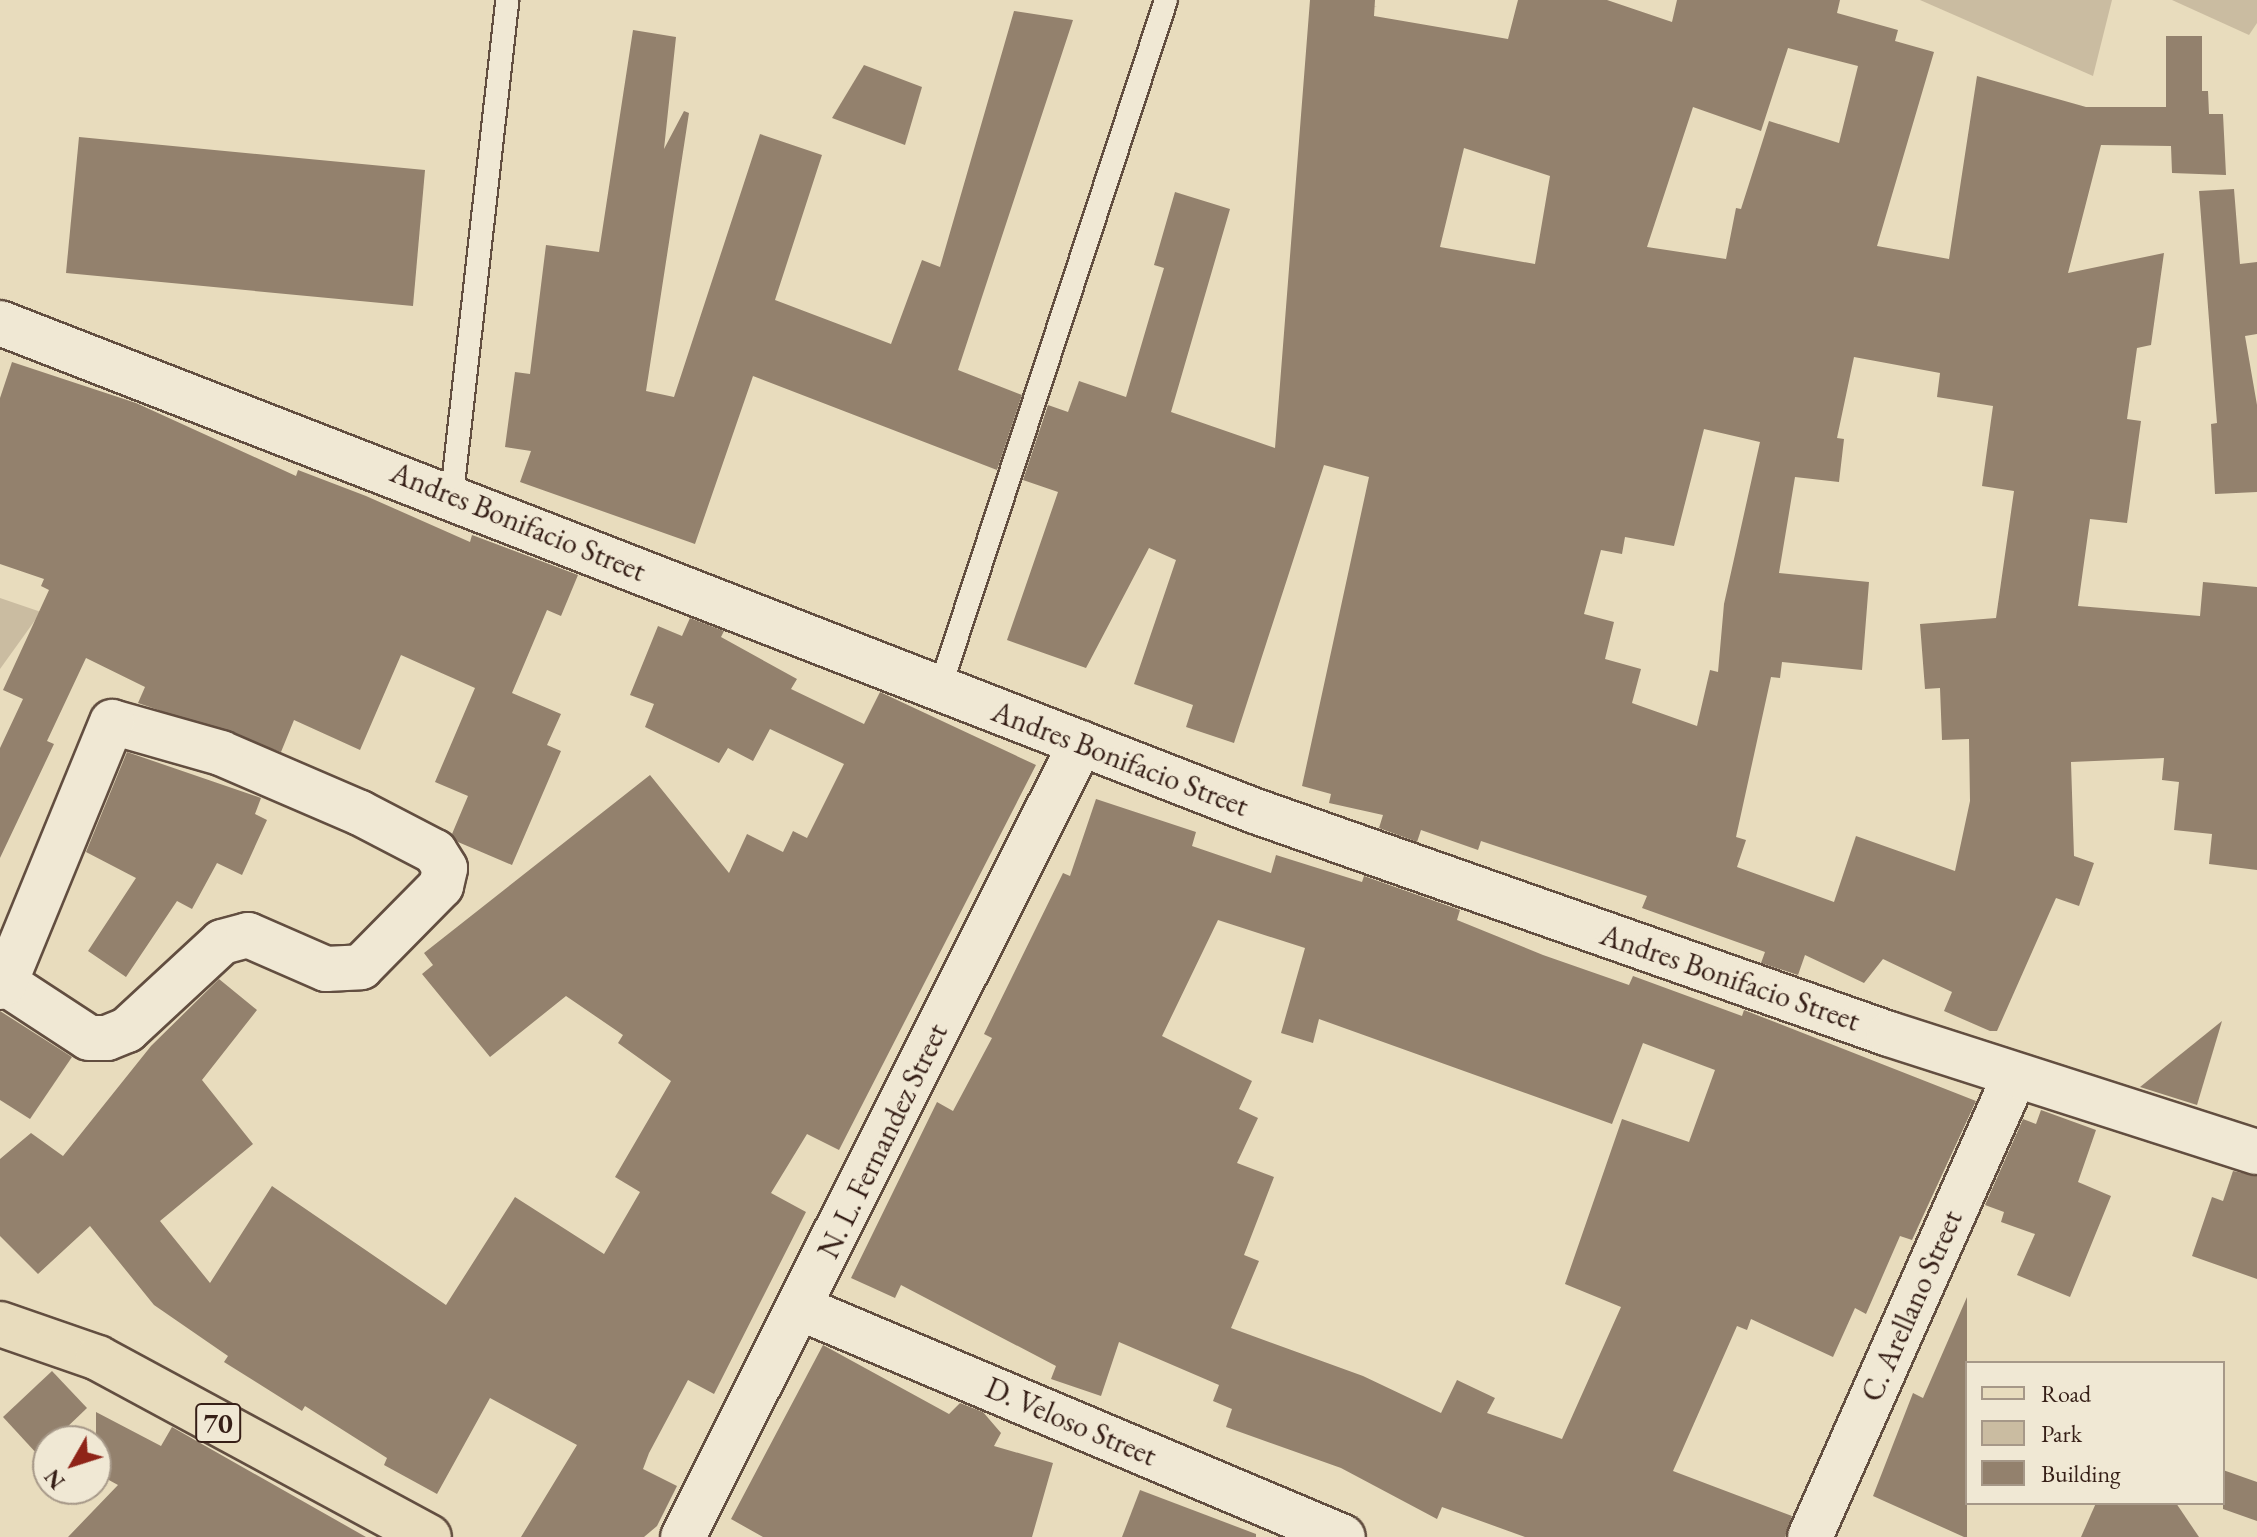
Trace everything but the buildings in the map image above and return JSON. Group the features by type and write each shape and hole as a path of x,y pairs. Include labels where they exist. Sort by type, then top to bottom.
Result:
{"main road":[{"name":"70","path":"0,1324 98,1358 429,1537"}],"street":[{"name":"Andres Bonifacio Street","path":"0,323 452,494 939,691 1270,816 2015,1075 2257,1152"},
{"path":"112,722 221,753 360,813 435,852 445,868 441,886 361,967 326,969 248,935 222,942 127,1030 107,1038 89,1038 60,1024 3,985 112,722"},
{"name":"N. L. Fernandez Street","path":"683,1537 1081,743"},
{"name":"C. Arellano Street","path":"1810,1537 2015,1075"},
{"name":"D. Veloso Street","path":"800,1308 1343,1537"}],"lane":[{"path":"452,494 507,0"},
{"path":"939,691 1166,0"}],"green space":[{"path":"1920,0 2112,0 2093,76"},
{"path":"2172,0 2257,0 2257,23 2249,35"},
{"path":"0,598 41,612 0,669"}]}
